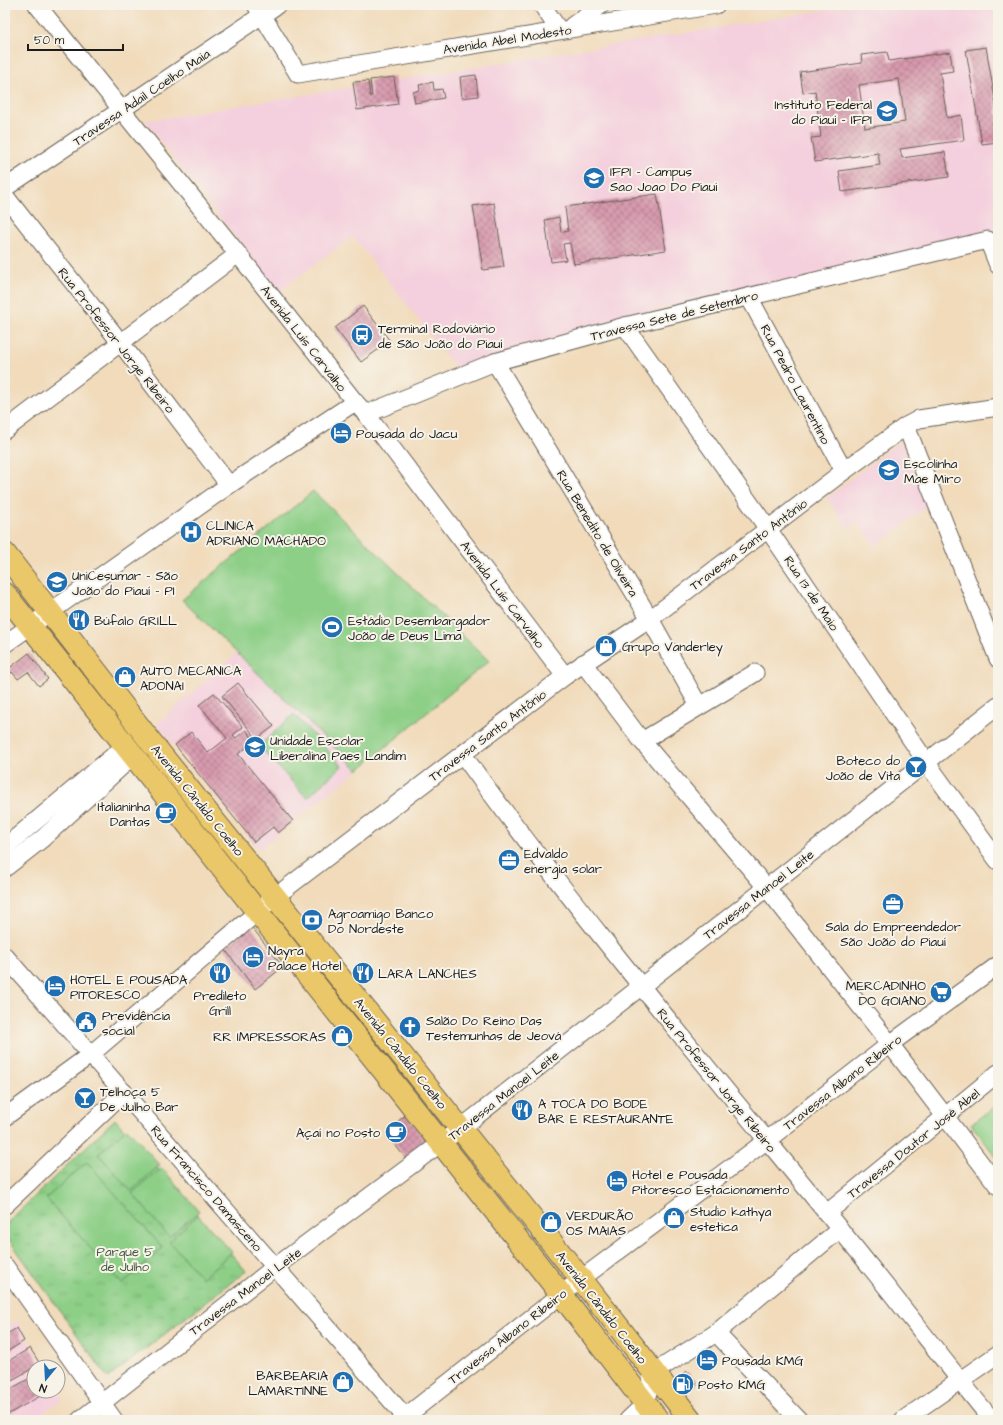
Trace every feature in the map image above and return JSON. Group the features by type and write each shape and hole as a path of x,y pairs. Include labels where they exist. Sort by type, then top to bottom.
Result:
{"main road":[{"name":"Avenida Cândido Coelho","path":"5,554 151,742 461,1128 691,1420"},
{"name":"Avenida Cândido Coelho","path":"5,594 257,910 440,1144 561,1294 652,1412"}],"street":[{"name":"Avenida Luís Carvalho","path":"37,5 366,414 565,676"},
{"name":"Travessa Adail Coelho Maia","path":"5,188 122,110 259,10 277,5"},
{"path":"542,5 564,29 601,5"},
{"name":"Avenida Abel Modesto","path":"259,10 298,74 716,5"},
{"name":"Rua Professor Jorge Ribeiro","path":"5,196 120,342 229,485"},
{"name":"Travessa Sete de Setembro","path":"366,414 495,362 625,326 749,296 988,240 998,265"},
{"path":"5,430 238,254"},
{"name":"Rua Pedro Laurentino","path":"749,296 844,471"},
{"name":"Rua 13 de Maio","path":"625,326 768,529 927,763 998,861"},
{"name":"Rua Benedito de Oliveira","path":"495,362 650,619 699,706"},
{"path":"5,644 229,485 355,402"},
{"name":"Travessa Santo Antônio","path":"5,1117 90,1055 257,910 565,676 650,619 844,471 906,426 919,419 998,407"},
{"path":"906,426 998,659"},
{"path":"583,663 642,740 766,887 890,1044 945,1117 995,1177"},
{"path":"642,740 756,673"},
{"name":"Travessa Manoel Leite","path":"80,1420 275,1267 461,1128 998,706"},
{"path":"5,847 129,751"},
{"path":"5,868 42,839 129,751"},
{"name":"Rua Professor Jorge Ribeiro","path":"462,755 515,827 641,987 766,1141 840,1229 992,1420"},
{"path":"32,825 42,839"},
{"name":"Rua Francisco Damasceno","path":"5,956 405,1419"},
{"name":"Travessa Albano Ribeiro","path":"405,1419 561,1294 766,1141 890,1044 998,965"},
{"name":"Travessa Doutor José Abel","path":"827,1213 998,1073"},
{"path":"5,1205 124,1092"},
{"path":"628,1420 652,1412 653,1373 716,1333 840,1229"},
{"path":"5,1266 100,1403 114,1420"},
{"path":"716,1333 799,1420"},
{"path":"903,1420 998,1354"}],"shaded area":[{"name":"IFPI - Campus Sao Joao Do Piaui","path":"856,5 998,5 998,238 627,316 457,369 353,236 278,292 145,121"},
{"name":"Escolinha Mae Miro","path":"900,441 930,504 876,546 857,522 848,528 827,498"},
{"name":"Unidade Escolar Liberalina Paes Landim","path":"237,653 358,770 259,849 157,724"},
{"path":"17,1321 39,1359 26,1359 26,1399 63,1400 31,1420 5,1420 5,1329"}],"green space":[{"name":"Estádio Desembargador João de Deus Lima","path":"313,491 489,661 358,770 182,600"},
{"path":"294,714 342,766 307,798 259,746"},
{"path":"998,1104 998,1155 996,1157 971,1124"},
{"name":"Parque 5 de Julho","path":"115,1119 246,1271 108,1378 5,1234 5,1225"},
{"path":"127,1128 160,1165 131,1191 98,1154"},
{"path":"87,1162 163,1248 122,1284 46,1198"},
{"path":"162,1168 199,1211 169,1237 132,1193"},
{"path":"198,1215 232,1252 202,1278 169,1241"}],"building":[{"path":"986,47 998,118 998,142 982,144 966,50"},
{"path":"887,52 889,61 950,52 953,71 940,73 947,118 961,115 964,140 900,149 902,158 945,152 949,177 842,192 839,171 880,165 878,153 815,162 811,138 821,137 815,91 803,93 800,72 862,63 861,55","holes":["899,79 905,122 865,128 859,85"]},
{"path":"476,75 478,96 462,98 460,77"},
{"path":"394,77 398,104 357,110 353,82 368,81 370,96 372,96 370,80"},
{"path":"433,82 434,90 442,89 444,98 415,103 413,92 420,90 419,85"},
{"path":"657,194 666,250 574,264 570,243 563,244 566,260 551,262 545,220 559,217 561,232 568,231 565,207"},
{"path":"494,203 504,267 483,270 473,206"},
{"name":"Terminal Rodoviário de São João do Piauí","path":"363,306 390,341 361,362 335,328"},
{"path":"29,653 48,679 39,686 28,672 18,679 12,672 8,675 7,670"},
{"path":"238,683 274,726 257,739 222,696"},
{"path":"214,693 243,727 233,735 236,738 246,730 255,741 238,754 293,821 278,833 273,827 254,842 175,745 191,732 208,753 227,738 199,705"},
{"name":"Nayra Palace Hotel","path":"251,926 283,967 255,989 224,948"},
{"path":"406,1115 428,1143 407,1160 392,1141 401,1133 402,1127 398,1121"},
{"path":"17,1328 24,1341 5,1353 5,1335"},
{"path":"30,1348 37,1359 26,1359 26,1372 5,1384 5,1363"},
{"name":"Posto KMG","path":"687,1371 697,1383 679,1396 669,1386"},
{"path":"26,1380 26,1399 35,1399 5,1416 5,1392"}],"place":[{"name":"Instituto Federal do Piauí - IFPI","path":"887,111"},
{"name":"IFPI - Campus Sao Joao Do Piaui","path":"594,178"},
{"name":"Terminal Rodoviário de São João do Piauí","path":"362,335"},
{"name":"Pousada do Jacu","path":"341,433"},
{"name":"Escolinha Mae Miro","path":"889,470"},
{"name":"CLÍNICA ADRIANO MACHADO","path":"191,532"},
{"name":"UniCesumar - São João do Piauí - PI","path":"57,582"},
{"name":"Búfalo GRILL","path":"79,620"},
{"name":"Estádio Desembargador João de Deus Lima","path":"332,627"},
{"name":"Grupo Vanderley","path":"606,646"},
{"name":"AUTO MECANICA ADONAI","path":"125,677"},
{"name":"Unidade Escolar Liberalina Paes Landim","path":"255,747"},
{"name":"Boteco do João de Vita","path":"916,767"},
{"name":"Italianinha Dantas","path":"166,813"},
{"name":"Edvaldo energia solar","path":"509,860"},
{"name":"Sala do Empreendedor São João do Piauí","path":"893,904"},
{"name":"Agroamigo Banco Do Nordeste","path":"312,920"},
{"name":"Nayra Palace Hotel","path":"253,957"},
{"name":"Predileto Grill","path":"220,973"},
{"name":"LARA LANCHES","path":"363,973"},
{"name":"HOTEL E POUSADA PITORESCO","path":"55,986"},
{"name":"MERCADINHO DO GOIANO","path":"941,992"},
{"name":"Previdência social","path":"86,1022"},
{"name":"Salão Do Reino Das Testemunhas de Jeová","path":"410,1027"},
{"name":"RR IMPRESSORAS","path":"342,1036"},
{"name":"Telhoça 5 De Julho Bar","path":"85,1098"},
{"name":"A TOCA DO BODE BAR E RESTAURANTE","path":"522,1110"},
{"name":"Açaí no Posto","path":"396,1132"},
{"name":"Hotel e Pousada Pitoresco Estacionamento","path":"617,1181"},
{"name":"Studio kathya estetica","path":"674,1218"},
{"name":"VERDURÃO OS MAIAS","path":"551,1222"},
{"name":"Pousada KMG","path":"707,1360"},
{"name":"BARBEARIA LAMARTINNE","path":"343,1382"},
{"name":"Posto KMG","path":"683,1384"}]}
